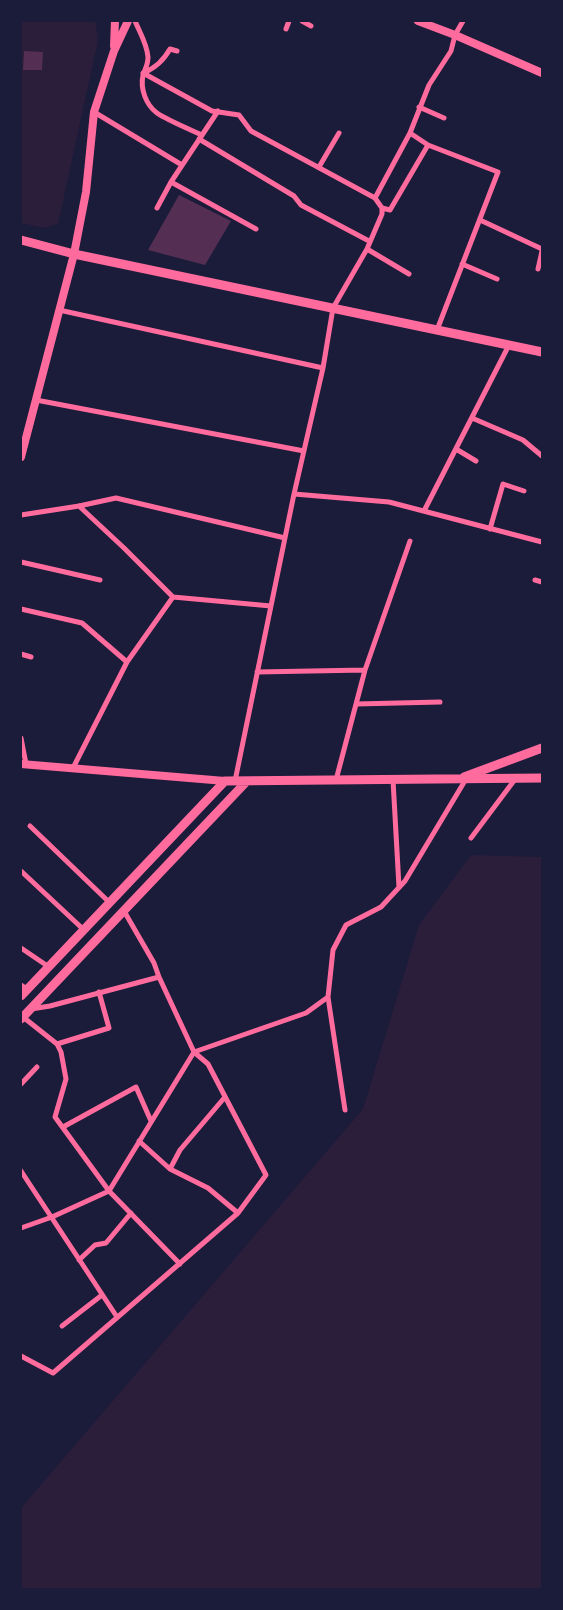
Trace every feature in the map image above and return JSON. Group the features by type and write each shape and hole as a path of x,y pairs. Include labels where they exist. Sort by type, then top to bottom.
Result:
{"main road":[{"path":"21,240 74,254 542,352"},
{"path":"461,779 542,748"},
{"path":"23,990 49,967 225,781 542,778"},
{"path":"22,1018 246,781"}],"street":[{"path":"114,51 115,21"},
{"path":"21,457 74,254 86,192 94,112 114,51 128,21"},
{"path":"135,21 146,45 148,56 148,66 143,73 141,84 144,97 156,112 201,137 294,196 301,205 370,241"},
{"path":"286,29 290,21"},
{"path":"302,21 311,26"},
{"path":"418,21 456,35 542,73"},
{"path":"375,198 410,133 429,86 451,51 462,21"},
{"path":"143,73 155,67 170,49 176,51"},
{"path":"143,73 212,111 239,115 250,131 375,198 382,208 382,214 367,249 333,308 323,368 294,494 235,781"},
{"path":"419,107 444,118"},
{"path":"94,112 182,165"},
{"path":"157,208 182,165 218,112"},
{"path":"318,167 339,133"},
{"path":"410,133 428,145 498,172 437,330"},
{"path":"382,208 390,210 428,145"},
{"path":"172,182 256,228"},
{"path":"480,220 542,250 538,269"},
{"path":"367,249 409,274"},
{"path":"462,264 497,279"},
{"path":"60,310 323,368"},
{"path":"424,511 509,345"},
{"path":"36,400 304,451"},
{"path":"472,418 523,440 542,456"},
{"path":"456,449 476,461"},
{"path":"490,529 503,484 524,491"},
{"path":"294,494 389,502 542,542"},
{"path":"21,515 116,498 285,538"},
{"path":"79,506 173,597 271,606"},
{"path":"336,780 365,670 410,541"},
{"path":"21,562 100,580"},
{"path":"534,580 542,582"},
{"path":"73,768 127,662 173,597"},
{"path":"21,609 82,623 127,662"},
{"path":"21,654 31,657"},
{"path":"257,672 365,670"},
{"path":"356,704 440,702"},
{"path":"21,738 24,764 225,781"},
{"path":"471,838 516,778"},
{"path":"345,1110 328,997 333,950 346,925 381,906 404,881 461,779"},
{"path":"393,780 399,887"},
{"path":"30,826 110,903"},
{"path":"21,871 84,930"},
{"path":"21,1356 53,1373 238,1213 266,1175 208,1064 194,1052 154,963 124,910"},
{"path":"21,948 49,967"},
{"path":"30,1009 50,1006 159,977"},
{"path":"57,1044 109,1028 99,992"},
{"path":"21,1228 52,1218 109,1191 194,1052 306,1013 328,997"},
{"path":"22,1018 57,1044 61,1052 66,1079 56,1117 109,1191 180,1264"},
{"path":"21,1084 37,1067"},
{"path":"63,1127 136,1087 151,1121"},
{"path":"170,1169 180,1150 225,1096"},
{"path":"139,1141 170,1169 208,1188 238,1213"},
{"path":"21,1171 117,1317"},
{"path":"79,1260 95,1245 106,1243 131,1213"},
{"path":"62,1326 102,1294"}],"shaded area":[{"path":"21,21 95,21 98,37 58,224 44,228 21,223"},
{"path":"471,855 542,857 542,1589 21,1589 21,1508 363,1109 419,925"}],"building":[{"path":"24,51 43,52 42,70 23,70"},
{"path":"179,195 231,221 205,265 148,250"}]}
